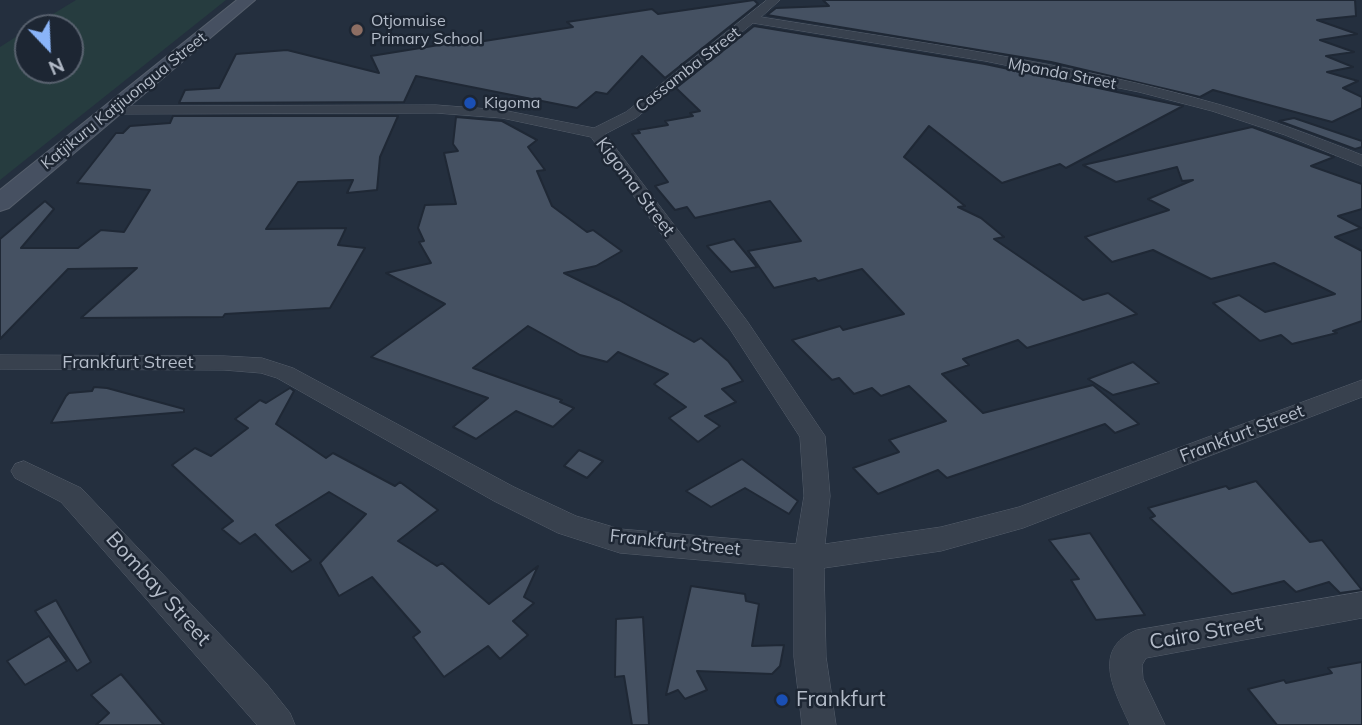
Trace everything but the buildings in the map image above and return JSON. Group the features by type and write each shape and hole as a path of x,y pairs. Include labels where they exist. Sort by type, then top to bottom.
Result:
{"street":[{"name":"Katjikuru Katjiuongua Street","path":"0,203 247,0"},
{"name":"Cassamba Street","path":"596,133 631,115 655,93 774,0"},
{"name":"Mpanda Street","path":"752,19 1084,76 1244,114 1316,140 1362,161"},
{"name":"Kigoma Street","path":"112,110 436,109 502,114 596,133 739,326 812,436 817,496 809,557 810,657 819,725"},
{"name":"Frankfurt Street","path":"0,362 224,363 262,366 285,373 504,494 568,525 620,541 809,557 864,552 941,539 1023,517 1362,388"},
{"name":"Bombay Street","path":"24,471 71,495 254,694 278,725"},
{"name":"Cairo Street","path":"1148,725 1127,681 1125,661 1137,645 1362,605"}],"green space":[{"path":"76,0 226,0 0,180 0,47 14,38 14,84 84,84 84,14 53,14"}],"place":[{"name":"Otjomuise Primary School","path":"357,30"},
{"name":"Kigoma","path":"470,103"},
{"name":"Frankfurt","path":"782,700"}]}
